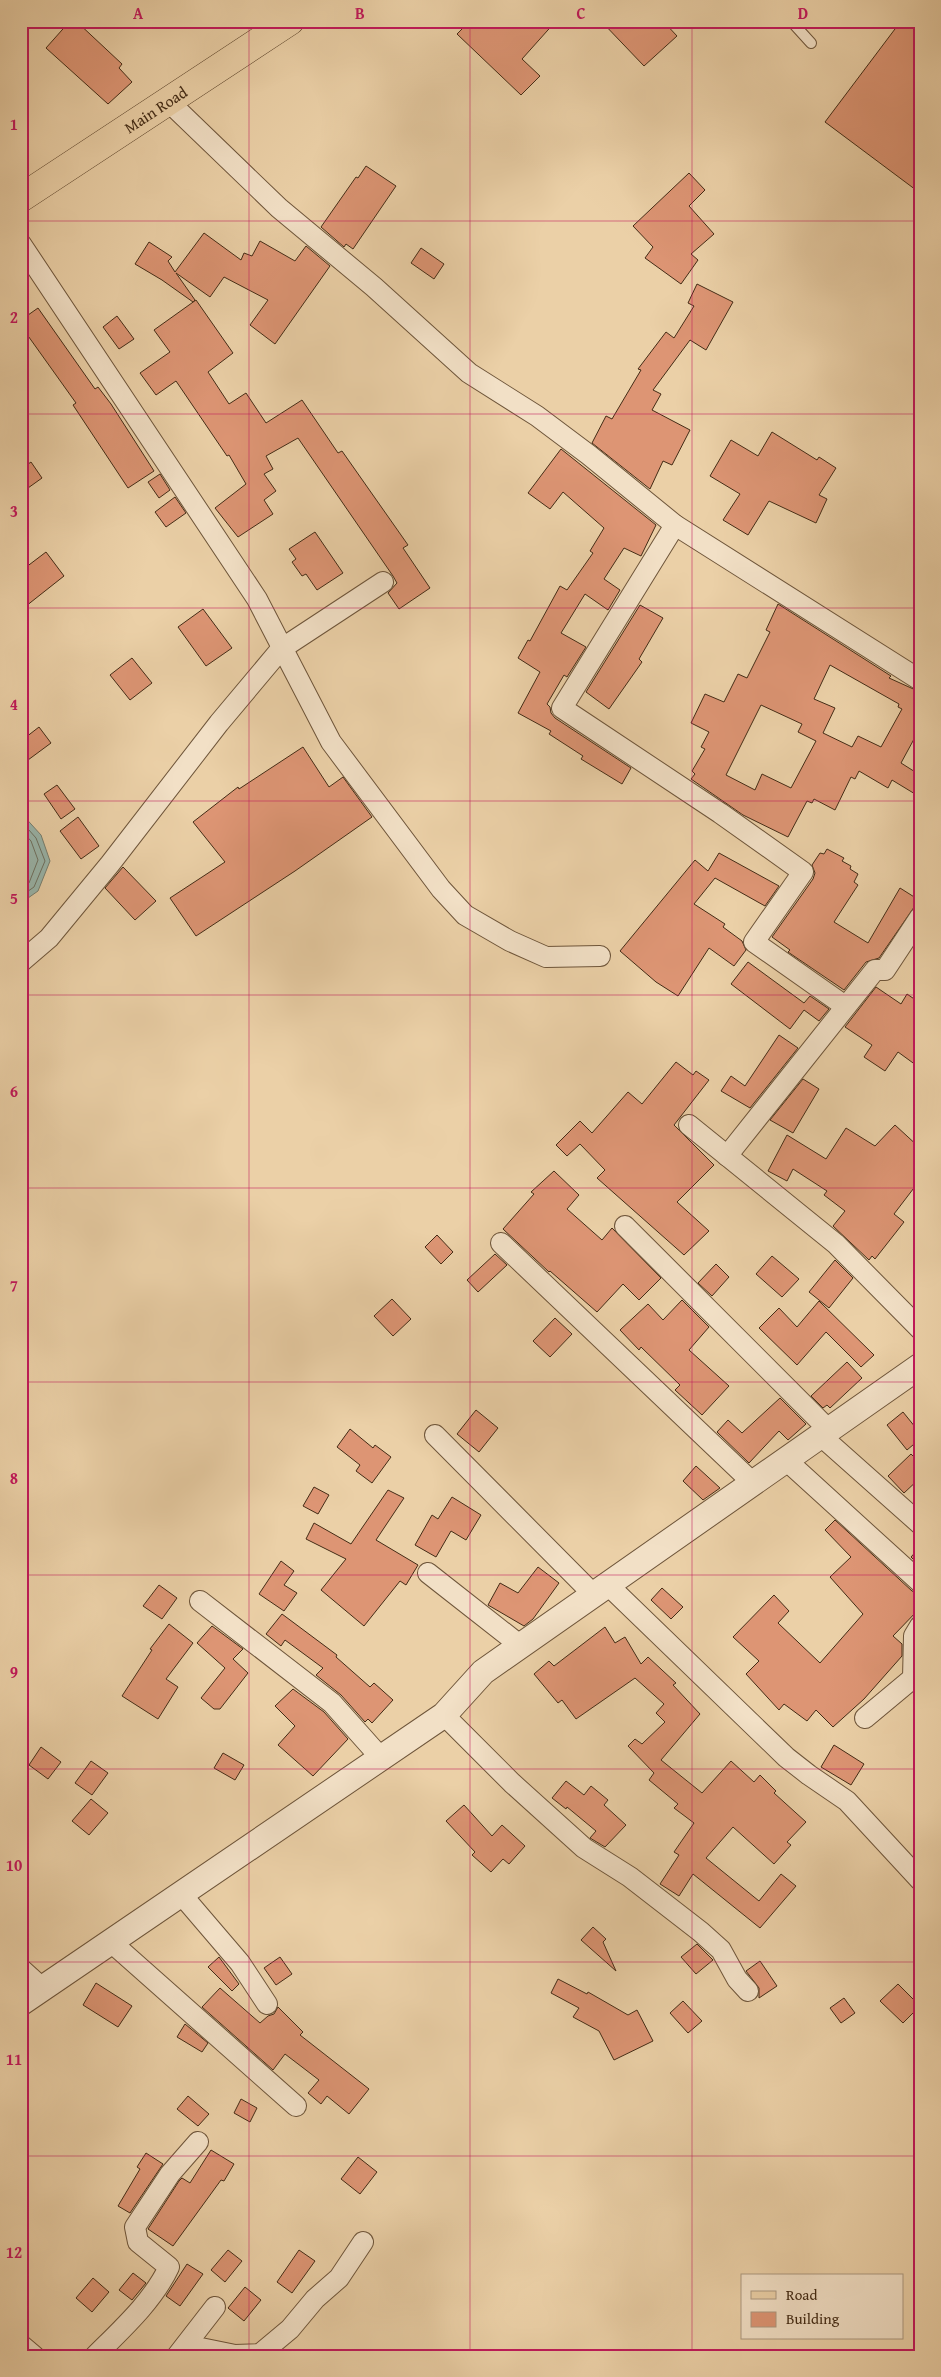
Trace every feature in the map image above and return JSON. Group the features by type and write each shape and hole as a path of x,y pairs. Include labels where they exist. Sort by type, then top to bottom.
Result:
{"main road":[{"name":"Main Road","path":"21,198 290,21"}],"street":[{"path":"169,102 279,208 374,287 469,373 537,416 675,525 920,680"},
{"path":"21,244 257,599 281,649 331,742 441,890 465,915 510,941 546,957 600,956"},
{"path":"675,525 562,708 720,812 803,872 754,942 845,1006"},
{"path":"21,962 49,938 104,871 219,723 281,649 384,582"},
{"path":"728,1156 845,1006 876,970 885,970 920,918"},
{"path":"689,1125 836,1244 920,1329"},
{"path":"625,1226 825,1433 920,1524"},
{"path":"501,1244 753,1483"},
{"path":"21,2003 444,1715 483,1672 920,1366"},
{"path":"435,1434 601,1590 786,1757 809,1776 847,1801 920,1880"},
{"path":"786,1460 920,1582"},
{"path":"428,1574 521,1646"},
{"path":"200,1601 332,1703 381,1758"},
{"path":"865,1718 913,1678 914,1636 920,1626"},
{"path":"444,1715 512,1783 584,1848 630,1877 702,1932 721,1950 737,1979 748,1991"},
{"path":"181,1894 240,1963 267,2004"},
{"path":"110,1942 296,2106"},
{"path":"21,1968 42,1988"},
{"path":"95,2356 122,2329 162,2283 169,2267 138,2242 135,2227 170,2174 198,2142"},
{"path":"182,2350 235,2355 260,2354 290,2329 315,2298 339,2278 363,2242"},
{"path":"182,2350 215,2307"},
{"path":"21,2345 34,2356"}],"lane":[{"path":"791,21 811,43"}],"water":[{"path":"21,813 41,835 50,861 38,891 21,903"}],"building":[{"path":"70,21 76,21 122,64 119,68 132,82 108,104 46,48"},
{"path":"470,21 556,21 522,59 540,76 521,95 457,34"},
{"path":"601,21 663,21 677,36 644,66"},
{"path":"901,21 920,21 920,193 825,122"},
{"path":"366,166 396,186 353,249 346,244 344,247 321,227 356,177 358,178"},
{"path":"689,173 705,190 689,206 714,234 691,254 698,260 681,284 645,258 653,247 633,226"},
{"path":"204,233 241,260 244,253 252,256 260,241 295,261 306,246 330,266 275,344 250,325 268,300 224,277 210,297 176,273 195,300 193,302 135,264 149,242 172,257 168,261 175,272"},
{"path":"421,248 444,264 434,279 411,263"},
{"path":"697,284 733,302 706,350 690,340 653,390 661,394 652,410 690,430 672,465 663,461 650,489 592,443 606,416 612,419 641,370 638,369 666,332 674,338 694,306 688,303"},
{"path":"196,300 233,353 208,372 229,404 246,393 266,423 302,400 338,453 342,451 408,545 403,548 430,588 399,609 388,593 397,583 393,576 298,438 266,456 273,469 264,474 276,491 264,500 273,514 238,537 215,508 246,484 229,455 227,456 176,381 156,395 140,373 170,352 154,330"},
{"path":"38,308 95,389 98,387 111,404 154,471 128,488 73,405 76,403 21,326 21,320"},
{"path":"117,316 134,339 119,349 103,327"},
{"path":"772,432 817,460 819,457 836,468 819,495 827,499 816,523 769,501 748,535 723,520 740,494 710,476 731,440 758,456"},
{"path":"561,449 656,525 641,556 624,548 604,579 620,590 608,610 585,594 561,633 586,647 567,677 564,675 547,704 555,718 631,768 622,784 581,759 583,756 549,734 551,731 518,713 540,672 518,658 528,640 530,641 560,586 567,590 593,553 590,551 604,528 563,492 550,509 528,493"},
{"path":"31,462 42,478 21,493 21,469"},
{"path":"160,474 170,490 159,498 148,482"},
{"path":"175,497 186,513 166,527 155,512"},
{"path":"315,532 343,573 317,590 306,574 302,576 292,562 296,559 289,549"},
{"path":"46,552 64,576 21,610 21,571"},
{"path":"778,604 891,676 889,678 920,692 920,728 901,763 920,775 920,797 892,780 888,788 859,771 855,779 851,777 835,810 814,799 812,803 807,801 788,837 743,815 691,779 695,774 692,771 705,749 701,747 709,732 691,723 705,694 724,702 738,674 747,678 770,632 766,630","holes":["830,665 899,704 898,707 902,709 881,747 858,736 852,747 823,733 835,708 814,699","761,705 802,724 798,732 816,741 791,788 762,774 755,790 726,775"]},
{"path":"640,605 663,618 639,659 642,662 609,709 586,692"},
{"path":"203,609 232,648 206,666 178,627"},
{"path":"132,658 152,683 130,700 110,675"},
{"path":"39,727 51,743 28,760 21,751 21,741"},
{"path":"303,747 329,787 343,777 372,817 295,871 196,936 170,898 225,862 193,822 238,787 239,789"},
{"path":"57,785 75,809 61,819 44,794"},
{"path":"78,817 99,846 81,859 60,831"},
{"path":"827,849 844,858 842,861 851,866 850,869 858,874 854,882 858,885 834,922 868,943 900,888 919,900 879,958 866,962 844,990 788,952 790,950 772,937 813,879 815,873 812,865 820,853 824,854"},
{"path":"719,853 779,886 765,906 715,878 694,904 725,924 723,927 742,941 746,950 734,966 709,948 678,996 656,982 620,951 695,860 708,871"},
{"path":"123,867 156,901 135,920 105,888"},
{"path":"748,962 804,1003 810,996 829,1009 819,1021 804,1010 790,1029 731,984"},
{"path":"876,987 901,1004 907,994 920,1003 920,1068 898,1052 885,1071 864,1057 872,1045 845,1027"},
{"path":"779,1035 798,1048 750,1108 721,1091 731,1076 745,1086"},
{"path":"676,1062 693,1075 696,1071 709,1080 674,1125 714,1165 677,1202 709,1231 684,1255 597,1178 605,1170 580,1144 567,1156 556,1145 580,1121 592,1133 628,1092 642,1104"},
{"path":"803,1079 819,1089 793,1133 770,1120"},
{"path":"895,1125 920,1148 920,1180 894,1214 904,1222 875,1259 872,1256 869,1260 833,1226 845,1211 824,1195 827,1191 793,1169 787,1181 768,1171 787,1135 826,1159 846,1128 875,1146"},
{"path":"554,1171 579,1195 567,1209 602,1240 612,1228 661,1278 639,1300 623,1284 597,1312 549,1272 503,1229 534,1194 531,1192"},
{"path":"437,1235 453,1252 441,1264 425,1247"},
{"path":"495,1254 507,1265 478,1292 467,1280"},
{"path":"772,1256 799,1279 782,1297 756,1274"},
{"path":"835,1260 853,1278 829,1308 809,1292"},
{"path":"716,1264 729,1277 712,1296 698,1283"},
{"path":"392,1299 411,1319 393,1336 374,1316"},
{"path":"682,1300 709,1327 689,1350 729,1386 702,1415 675,1390 680,1385 641,1347 639,1350 620,1330 648,1304 663,1320"},
{"path":"819,1301 874,1355 861,1367 826,1332 797,1365 759,1328 779,1308 797,1327"},
{"path":"555,1318 572,1334 550,1357 533,1341"},
{"path":"847,1362 862,1378 830,1408 827,1405 823,1408 811,1396"},
{"path":"780,1398 806,1424 788,1440 779,1431 749,1463 717,1432 728,1420 742,1433"},
{"path":"476,1410 498,1428 479,1452 457,1434"},
{"path":"903,1412 920,1433 920,1439 907,1450 887,1425"},
{"path":"350,1429 373,1448 375,1445 391,1457 372,1483 356,1471 360,1465 337,1447"},
{"path":"911,1454 920,1463 920,1478 904,1493 888,1476"},
{"path":"696,1466 720,1488 703,1500 683,1481"},
{"path":"314,1487 329,1495 318,1514 303,1506"},
{"path":"388,1490 404,1498 376,1540 418,1565 406,1585 400,1581 364,1626 321,1590 346,1559 306,1539 314,1523 351,1544"},
{"path":"452,1497 481,1515 466,1540 451,1531 436,1557 415,1545 432,1515 438,1519"},
{"path":"835,1520 912,1591 920,1594 920,1608 893,1636 902,1644 902,1656 864,1699 833,1727 816,1710 807,1721 784,1704 779,1710 746,1674 759,1661 733,1637 774,1595 789,1611 778,1623 820,1663 863,1614 830,1577 851,1557 825,1530"},
{"path":"920,1547 920,1566 911,1557"},
{"path":"281,1561 294,1571 284,1585 297,1593 284,1611 259,1594"},
{"path":"538,1567 559,1583 533,1619 524,1626 488,1605 500,1583 518,1593"},
{"path":"159,1585 177,1598 162,1619 143,1606"},
{"path":"662,1588 683,1607 671,1619 651,1600"},
{"path":"282,1614 337,1655 336,1657 370,1687 374,1683 393,1700 372,1723 368,1719 365,1722 341,1695 316,1675 323,1668 285,1640 281,1646 266,1634"},
{"path":"169,1624 193,1643 166,1679 178,1687 158,1719 122,1696 152,1650 150,1649"},
{"path":"212,1626 243,1649 233,1659 248,1673 220,1709 214,1709 201,1698 225,1668 197,1643"},
{"path":"605,1627 615,1643 625,1637 641,1664 648,1657 676,1683 673,1685 700,1714 661,1760 702,1793 731,1761 754,1782 760,1775 776,1791 774,1793 806,1822 787,1842 791,1845 774,1864 733,1827 706,1858 759,1901 781,1874 796,1886 760,1928 693,1874 679,1896 660,1884 679,1855 674,1852 694,1823 674,1808 678,1804 649,1780 654,1773 628,1746 635,1739 642,1744 665,1722 656,1713 664,1704 635,1678 576,1719 562,1700 558,1703 534,1674 549,1661 554,1666"},
{"path":"293,1689 324,1712 348,1739 313,1776 278,1745 295,1726 275,1706"},
{"path":"834,1745 864,1764 851,1785 821,1767"},
{"path":"41,1747 61,1762 48,1779 29,1765"},
{"path":"223,1753 244,1765 235,1780 214,1768"},
{"path":"91,1761 108,1773 92,1795 75,1783"},
{"path":"566,1781 584,1795 591,1786 608,1800 604,1805 626,1825 605,1847 590,1838 596,1831 567,1807 566,1809 552,1798"},
{"path":"91,1799 108,1813 89,1835 72,1821"},
{"path":"464,1805 492,1836 502,1825 525,1846 509,1864 503,1859 491,1872 472,1855 475,1852 446,1821"},
{"path":"593,1927 606,1939 603,1942 616,1971 581,1940"},
{"path":"697,1944 713,1960 696,1974 681,1957"},
{"path":"219,1957 239,1984 232,1991 208,1967"},
{"path":"280,1957 292,1974 276,1985 264,1968"},
{"path":"760,1961 777,1986 759,1998 759,1988 746,1971"},
{"path":"558,1979 587,1994 588,1992 628,2015 637,2010 653,2041 614,2060 599,2031 573,2017 579,2008 551,1993"},
{"path":"96,1983 132,2006 118,2027 83,2005"},
{"path":"898,1984 920,2006 903,2023 880,2001"},
{"path":"220,1988 260,2023 268,2016 274,2014 278,2007 303,2032 300,2035 369,2089 349,2114 327,2096 321,2104 308,2093 319,2080 285,2054 273,2070 202,2007"},
{"path":"844,1998 855,2013 841,2023 830,2008"},
{"path":"683,2001 702,2021 688,2033 670,2013"},
{"path":"185,2024 208,2043 202,2052 177,2037"},
{"path":"188,2096 209,2114 198,2126 177,2109"},
{"path":"241,2099 257,2108 250,2122 234,2113"},
{"path":"211,2150 234,2164 224,2181 221,2180 173,2246 148,2229 179,2181 182,2178 190,2183"},
{"path":"146,2153 163,2164 130,2213 118,2206 140,2169 137,2167"},
{"path":"358,2157 377,2172 360,2194 341,2179"},
{"path":"228,2250 242,2261 225,2282 211,2270"},
{"path":"299,2250 315,2261 292,2293 277,2282"},
{"path":"187,2264 203,2274 180,2306 166,2296"},
{"path":"133,2273 146,2283 132,2300 119,2290"},
{"path":"93,2278 109,2292 92,2312 76,2298"},
{"path":"245,2287 261,2300 244,2321 228,2308"}]}
